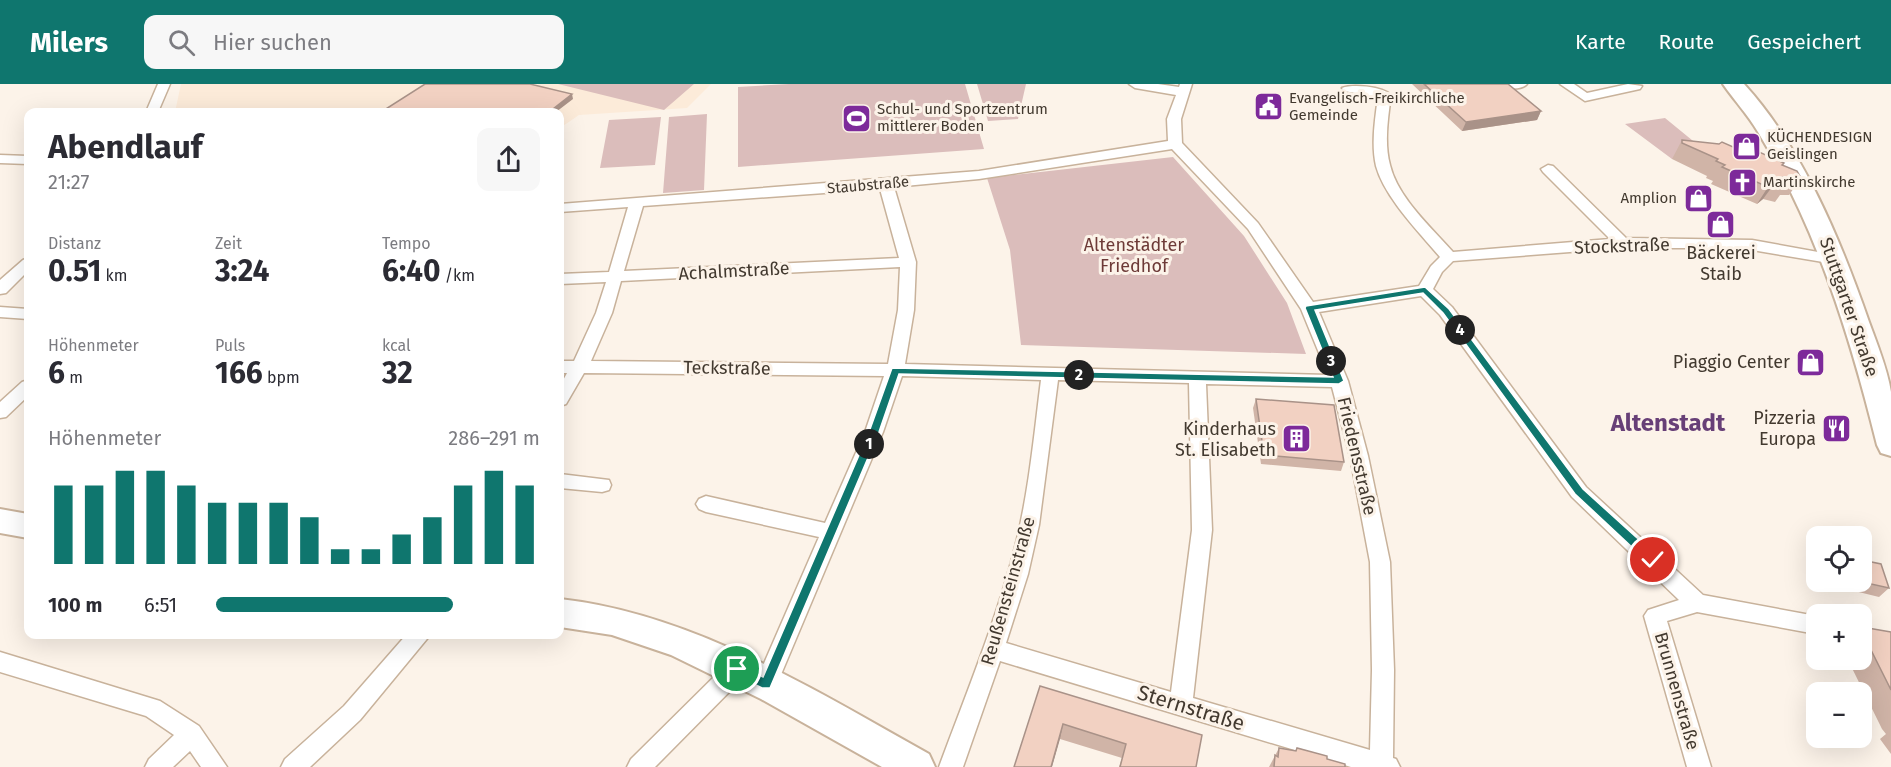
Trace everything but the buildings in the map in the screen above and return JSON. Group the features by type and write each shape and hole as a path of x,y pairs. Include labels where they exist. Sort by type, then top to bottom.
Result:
{"main road":[{"name":"Stuttgarter Straße","path":"1733,84 1777,145 1801,186 1835,260 1870,363 1891,445"},
{"path":"564,614 648,630 686,644 795,697 916,767"}],"street":[{"path":"154,108 164,84"},
{"path":"1134,84 1184,88 1174,119 1175,144"},
{"path":"1508,84 1521,84"},
{"path":"1566,84 1585,97 1636,86"},
{"path":"1348,88 1375,91 1385,95 1381,122 1383,167 1402,200 1449,257 1436,269 1425,290"},
{"name":"Staubstraße","path":"564,208 979,175 1175,144"},
{"name":"Friedensstraße","path":"1175,144 1252,226 1310,308 1339,381 1359,456 1380,562 1383,766"},
{"path":"0,159 22,160"},
{"path":"0,173 22,160"},
{"path":"1548,169 1622,243"},
{"path":"639,767 751,677 831,532 874,432 895,370 906,310 908,261 886,184"},
{"path":"564,393 580,366 604,313 637,203"},
{"name":"Stockstraße","path":"1449,257 1622,243 1752,245 1835,260"},
{"name":"Achalmstraße","path":"564,279 908,261"},
{"path":"0,289 24,267"},
{"path":"1310,308 1425,290"},
{"path":"1425,290 1446,311 1579,492 1697,603 1806,623"},
{"path":"0,312 24,314"},
{"name":"Teckstraße","path":"564,367 895,370 1339,381"},
{"name":"Reußensteinstraße","path":"951,767 993,649 1024,547 1032,509 1050,374"},
{"path":"1181,705 1202,530 1197,377"},
{"path":"0,412 24,390"},
{"path":"564,481 602,485"},
{"path":"706,504 831,532"},
{"name":"Brunnenstraße","path":"1697,603 1655,616 1699,767"},
{"path":"293,767 352,713 417,639"},
{"name":"Sternstraße","path":"993,649 1383,766"},
{"path":"0,662 152,708 191,734 215,767"},
{"path":"157,767 191,734"}],"shaded area":[{"path":"181,84 711,84 687,108 579,115 564,125 564,108 176,108"}],"green space":[{"path":"558,84 694,84 664,110"},
{"name":"Schul- und Sportzentrum mittlerer Boden","path":"789,84 965,84 984,149 738,167 738,87"},
{"path":"977,84 1026,84 1018,119 988,121"},
{"path":"707,114 704,190 663,193 669,117"},
{"path":"661,117 655,165 600,168 609,120"},
{"path":"1665,118 1709,154 1672,159 1625,124"},
{"name":"Altenstädter Friedhof","path":"1173,157 1244,236 1287,303 1306,354 1021,345 1010,250 987,178"}],"place":[{"name":"Evangelisch-Freikirchliche Gemeinde","path":"1268,107"},
{"name":"Schul- und Sportzentrum mittlerer Boden","path":"856,118"},
{"name":"KÜCHENDESIGN Geislingen","path":"1746,146"},
{"name":"Martinskirche","path":"1742,182"},
{"name":"Amplion","path":"1698,198"},
{"name":"Bäckerei Staib","path":"1721,224"},
{"name":"Piaggio Center","path":"1811,362"},
{"name":"Pizzeria Europa","path":"1837,428"},
{"name":"Kinderhaus St. Elisabeth","path":"1297,439"}],"district":[{"name":"Altenstadt","path":"1668,423"}],"route":[{"path":"737,669 766,684 874,432 895,370 1339,381 1310,308 1425,290 1446,311 1579,492 1653,560"}]}
